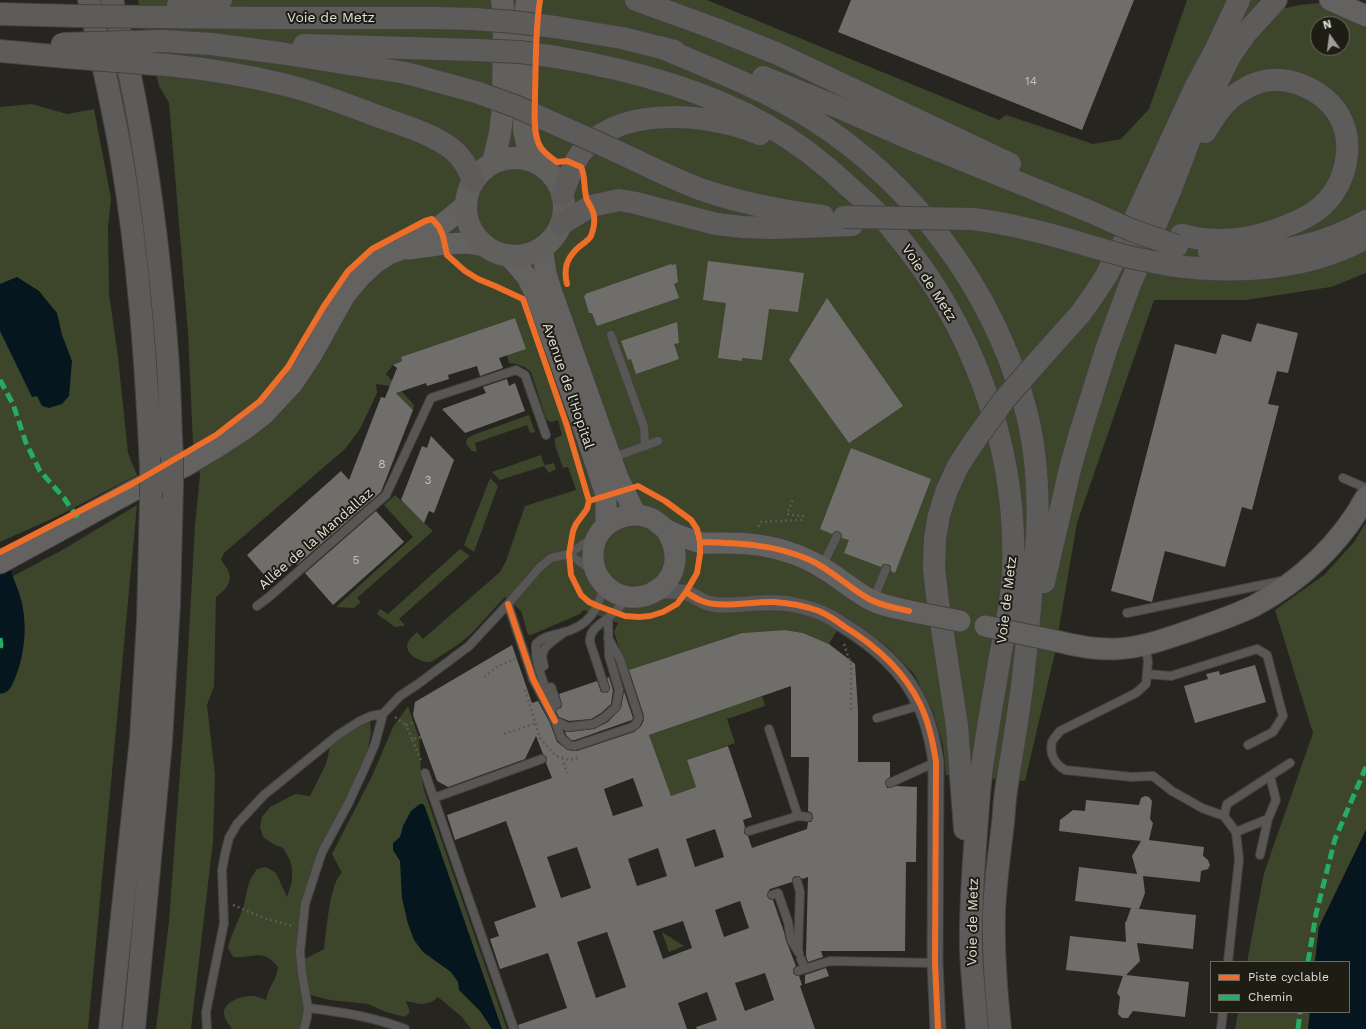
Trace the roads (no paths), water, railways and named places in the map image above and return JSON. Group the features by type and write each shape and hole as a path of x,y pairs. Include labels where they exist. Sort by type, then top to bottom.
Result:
{"highway":[{"path":"110,1029 141,738 148,620 151,468 147,376 134,241 120,147 108,86 83,8 117,4 155,12 220,0"},
{"path":"636,0 716,29 778,54 1000,160 1093,207 1131,230 1176,249 1231,254 1280,251 1314,243 1348,231 1366,221"},
{"path":"658,0 716,29"},
{"path":"971,914 958,733 934,568 935,538 939,515 947,490 958,466 973,443 1004,400 1081,313 1093,296 1123,244 1196,86 1216,49 1239,0"},
{"path":"1024,671 1070,469 1106,350 1129,287 1170,191 1191,136 1230,56 1246,33 1276,0"},
{"path":"117,4 141,132 156,236 162,287 167,354 172,458 169,606 161,742 134,1029"},
{"name":"Voie de Metz","path":"0,14 55,15 83,8 270,18 474,19 555,27 622,38 660,47"},
{"path":"0,51 64,50 161,42 475,50 520,52 556,57 631,73 695,93 730,106 764,123 797,145 833,172 854,191"},
{"path":"211,44 280,52 406,73 476,92 515,106 659,172 700,189 743,202 848,221"},
{"path":"0,47 64,50 232,73 283,84 317,94 421,132 441,142 462,160 469,171 473,182"},
{"path":"660,47 770,79 906,137 1093,207"},
{"path":"660,47 740,80 774,97 813,120 845,142 877,168 907,198 936,230 963,268 992,318 1008,357 1024,403 1033,445 1037,491 1037,535 1024,671"},
{"path":"561,224 591,206 619,200 716,224 743,227 773,228 848,221 973,218 1052,234 1129,257 1176,249 1202,239 1225,240 1249,237 1277,230 1308,216 1330,197 1342,178 1347,158 1345,131 1337,113 1326,99 1311,89 1295,82 1276,80 1260,82 1234,96 1216,114 1170,191"},
{"path":"562,195 578,157 594,140 619,126 632,122 671,117 704,119 722,122 753,131 802,156 827,171 854,191"},
{"name":"Voie de Metz","path":"854,191 896,233 920,264 951,312 971,353 985,388 1001,439 1006,467 1013,526 1013,577 1009,610 982,764 977,820 971,914 972,984 977,1029"},
{"path":"1176,249 1198,269 1249,270 1281,266 1324,256 1342,250 1366,238"},
{"name":"Voie de Metz","path":"1000,1029 994,912 1006,794 1024,671"}],"main road":[{"path":"493,163 500,133 503,107 504,15 502,0"},
{"path":"527,0 525,18 524,123 527,143 535,162"},
{"path":"518,158 535,162 544,168 558,184 562,195 564,210 561,224 550,241 526,255 508,255 496,252 485,246 477,238 471,228 467,217 466,205 468,193 473,182 485,168 493,163 501,160 518,158"}],"street":[{"path":"1330,0 1356,9"},
{"path":"5,561 134,490 185,466 217,448 263,415 293,383 353,284 375,263 439,227 466,205"},
{"path":"400,250 459,243 485,246"},
{"name":"Avenue de l'Hopital","path":"542,247 546,274 623,490 636,515"},
{"name":"Avenue de l'Hopital","path":"508,255 527,277 536,295 606,495 603,529"},
{"path":"666,530 700,542 743,543 787,551 810,560 873,600 892,608 1081,647 1107,649 1145,645 1232,616 1254,606 1298,577 1319,559 1337,540 1359,510 1366,497"},
{"path":"686,592 675,563 675,550 672,539 658,522 648,517 636,515 625,516 615,519 603,529 596,539 593,554 595,568 601,580 612,591 629,597 645,596 657,590 668,580 675,563 700,542"},
{"path":"657,590 686,592 702,602 717,605 775,602 810,608 821,612 854,632 881,652 908,682 921,705 932,737 936,762 935,963 938,1029"}],"lane":[{"path":"611,334 644,428 645,446"},
{"name":"Allée de la Mandallaz","path":"257,606 386,495 431,398 516,370 525,375 546,435"},
{"path":"612,458 658,441"},
{"path":"1343,478 1366,488"},
{"path":"304,1029 308,1008 300,952 305,904 322,852 349,802 366,765 375,744 383,714 400,696 469,646 543,564 551,558 569,554 603,529"},
{"path":"822,567 837,536"},
{"path":"554,721 548,694 536,656 536,644 545,636 563,633 582,625 590,618 598,606 601,580 569,554"},
{"path":"873,600 886,569"},
{"path":"1127,613 1298,577"},
{"path":"605,688 589,636 629,597"},
{"path":"508,604 533,679 561,738 569,745 575,746 636,724 639,718 620,659 608,638"},
{"path":"554,721 568,727 592,724 604,718 616,707 619,690 609,656 608,618"},
{"path":"557,704 543,662 542,653 546,646 563,633"},
{"path":"1145,645 1148,661 1146,684 1136,693 1060,731 1052,742 1052,755 1057,766 1064,770 1132,777 1153,776 1172,791 1202,808 1224,816 1236,832 1239,859 1228,961"},
{"path":"1147,674 1171,676 1257,649 1267,654 1283,716 1273,732 1248,745"},
{"path":"876,718 921,705"},
{"path":"207,1029 206,1012 224,923 222,870 224,854 229,838 237,824 264,796 338,735 360,721 371,716 383,714"},
{"path":"769,730 798,816"},
{"path":"434,798 542,759"},
{"path":"890,783 936,762"},
{"path":"1224,816 1227,804 1290,763"},
{"path":"425,773 514,1029"},
{"path":"1260,855 1268,819 1276,800 1270,776"},
{"path":"749,831 798,816 808,817"},
{"path":"1236,832 1268,819"},
{"path":"797,880 800,892 799,954 801,970 830,961 935,963"},
{"path":"772,895 778,893 788,922 791,940 799,954"},
{"path":"308,1008 343,1012 405,1029"},
{"path":"1221,1029 1223,1013"}],"water":[{"path":"17,277 39,291 57,313 62,335 72,361 69,396 62,404 49,408 42,406 37,396 32,397 0,331 0,284"},
{"path":"420,804 423,804 425,807 502,1029 492,1029 480,1011 459,990 458,982 451,972 423,952 414,940 408,924 402,898 400,861 393,850 393,843 400,837 403,826 411,811"},
{"path":"1366,830 1366,1029 1308,1029 1310,1013 1350,1013 1350,961 1315,961 1319,927"}],"waterway":[{"path":"0,577 9,603 12,625 11,645 7,664 0,681"}]}
